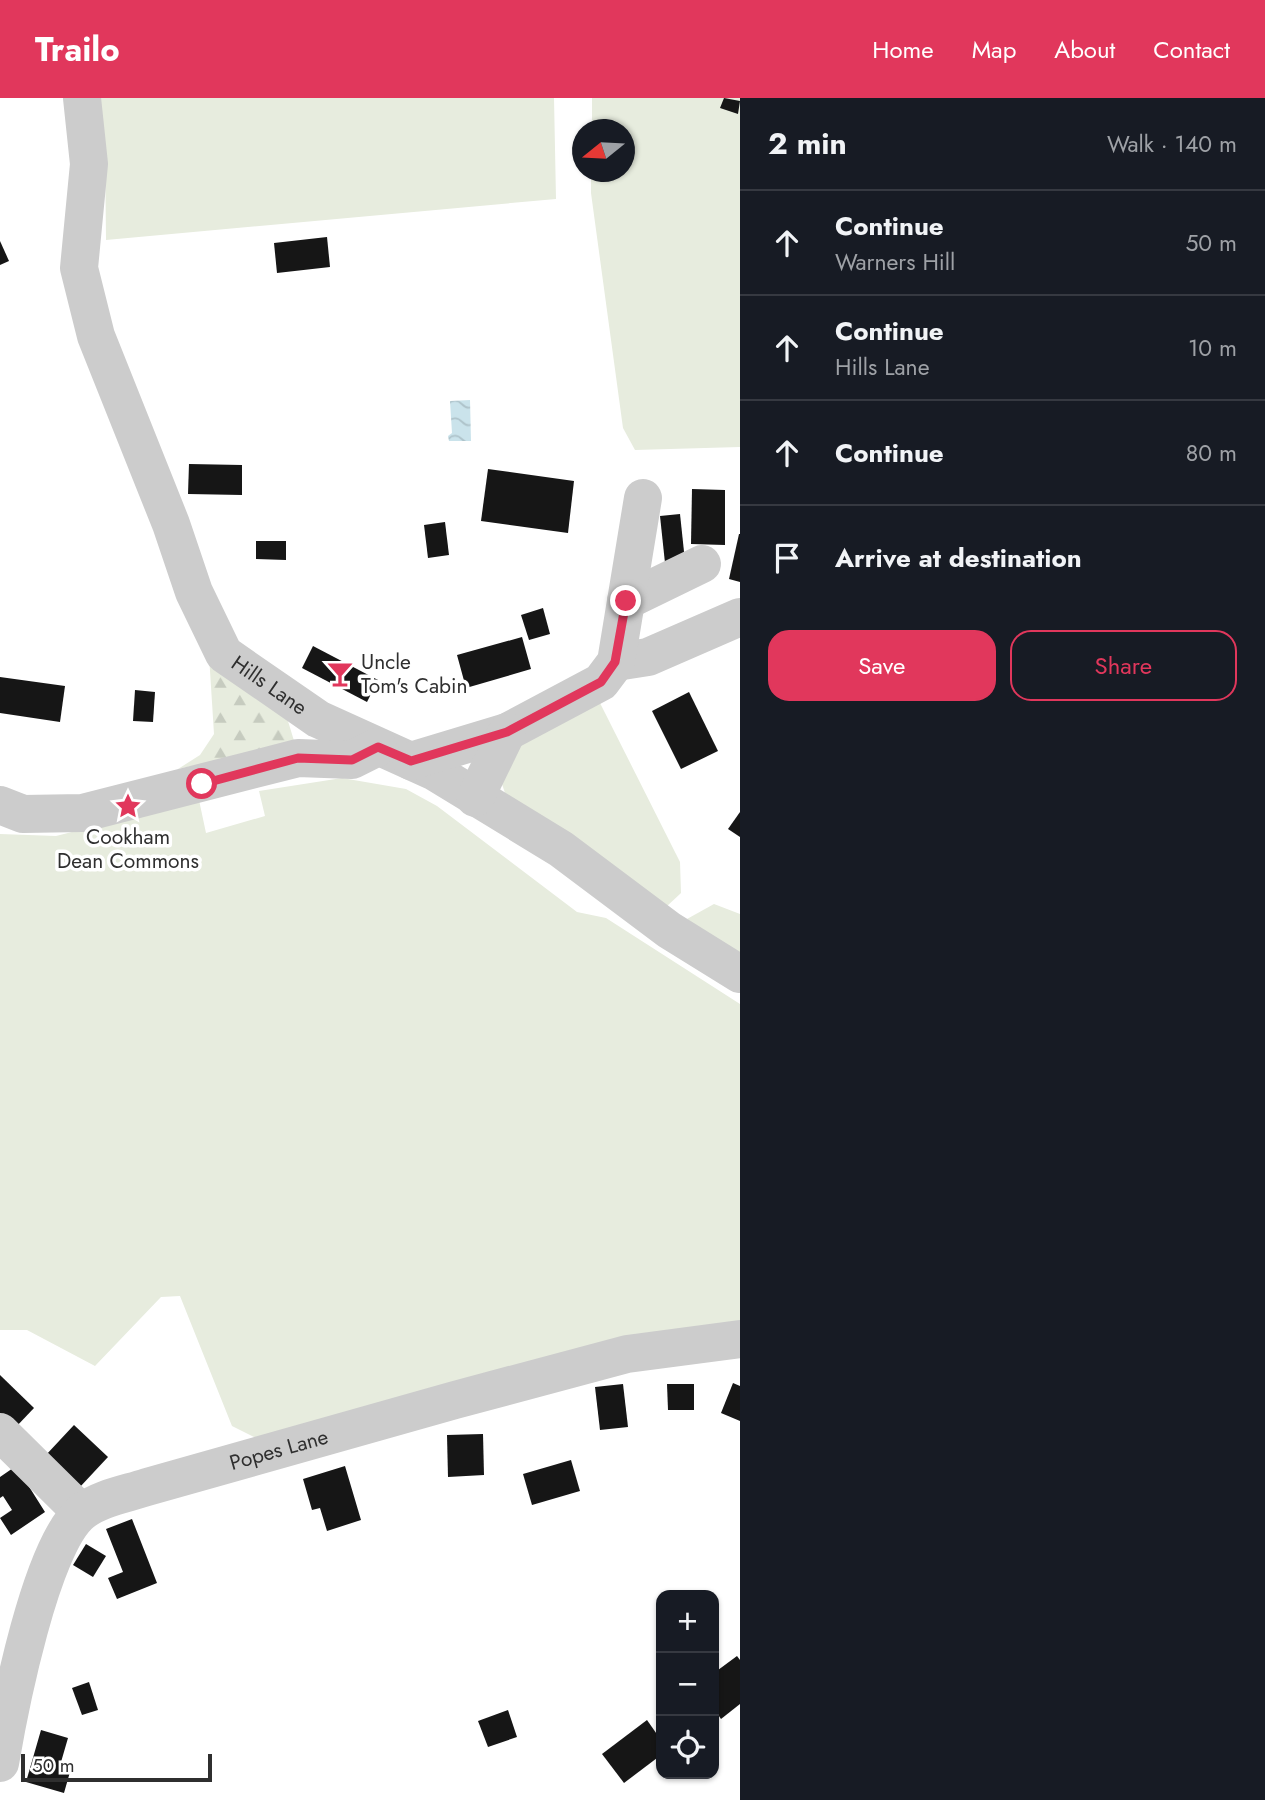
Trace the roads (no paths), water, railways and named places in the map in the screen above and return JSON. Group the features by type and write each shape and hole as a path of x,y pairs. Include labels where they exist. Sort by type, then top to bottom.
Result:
{"street":[{"name":"Hills Lane","path":"82,98 89,164 79,268 96,336 171,524 194,592 224,654 318,719 435,772 561,849 669,930 740,974"},
{"path":"0,805 23,814 83,813 298,758 352,760 507,732 601,682 615,662 643,498"},
{"path":"626,601 702,564"},
{"path":"615,662 648,657 740,617"},
{"path":"475,798 507,732"},
{"name":"Popes Lane","path":"0,1763 8,1711 45,1576 62,1537 81,1512 104,1500 147,1487 627,1354 740,1339"},
{"path":"2,1439 81,1512"}],"water":[{"path":"470,400 471,441 449,441 448,436 452,433 450,401"}],"place":[{"name":"Uncle Tom's Cabin","path":"340,674"},
{"name":"Cookham Dean Commons","path":"128,806"}]}
